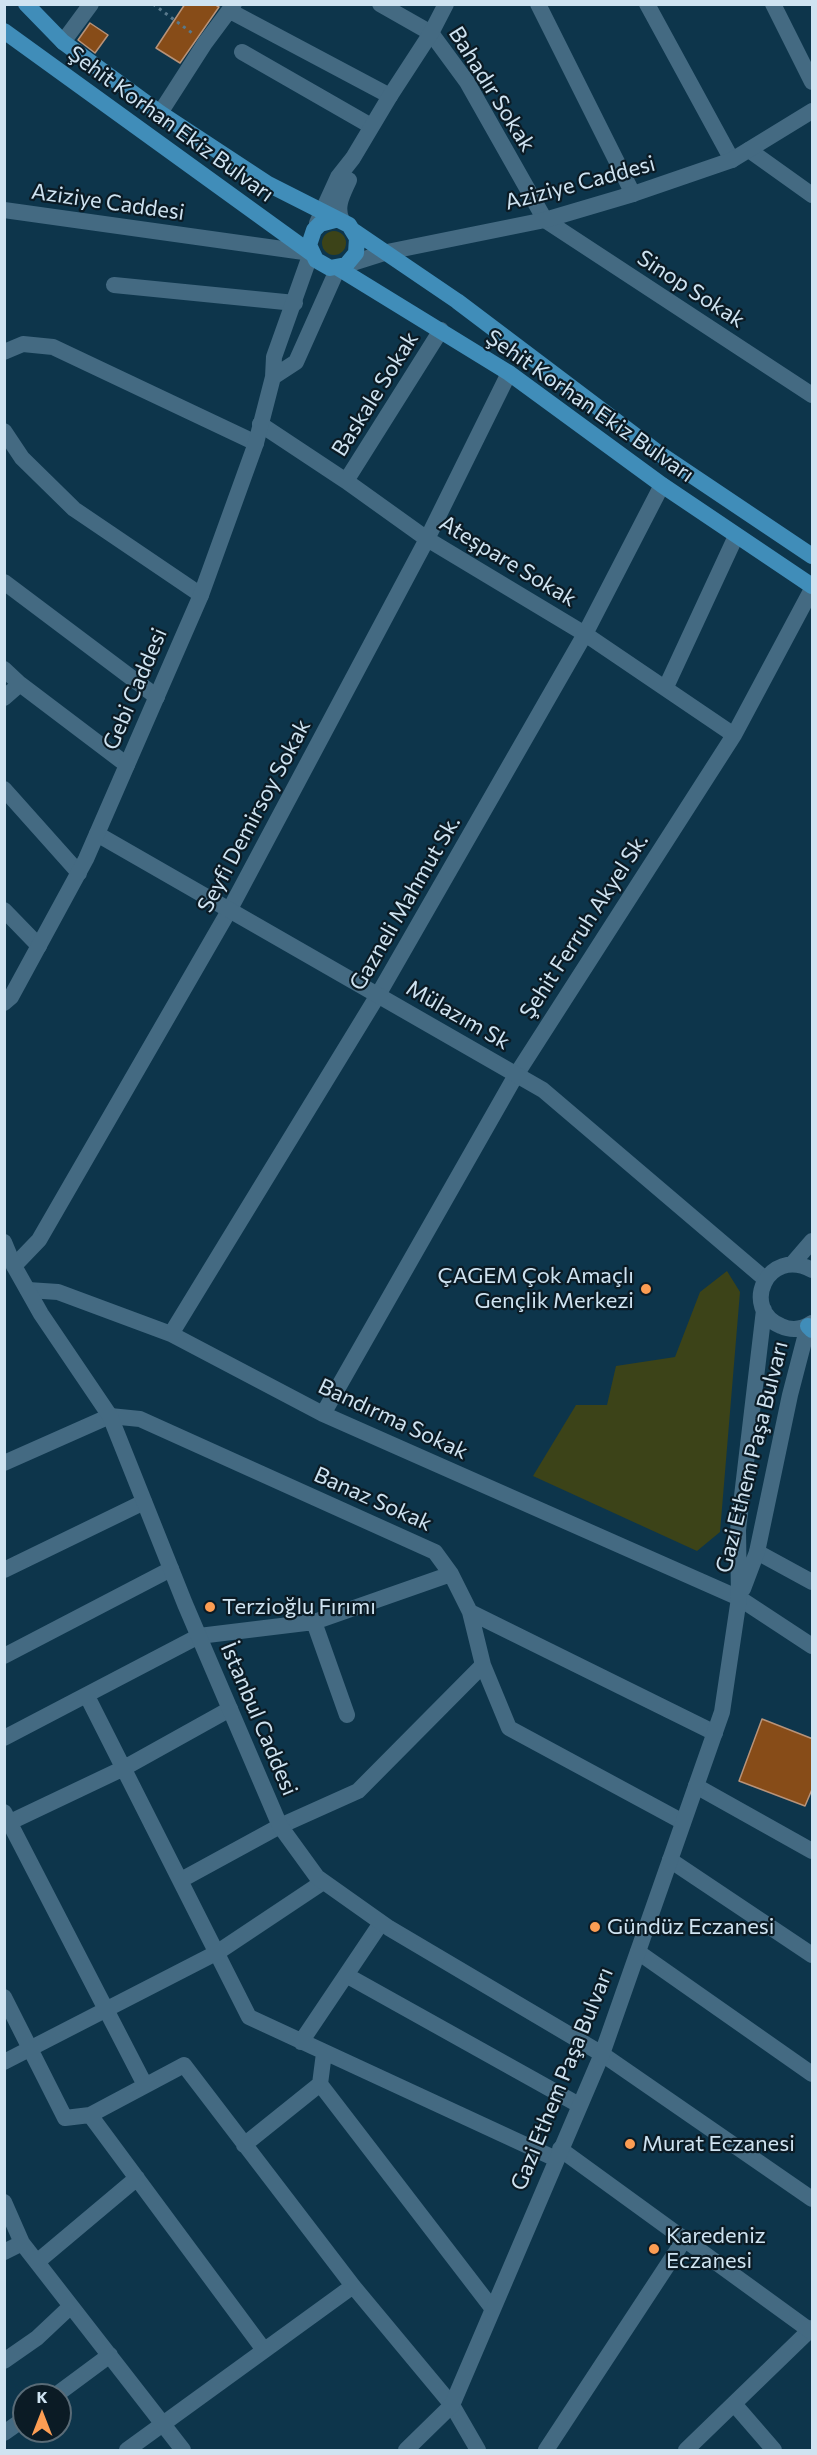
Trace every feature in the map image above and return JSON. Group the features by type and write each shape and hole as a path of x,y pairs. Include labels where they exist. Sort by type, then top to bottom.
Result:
{"main road":[{"name":"Şehit Korhan Ekiz Bulvarı","path":"26,4 63,42 160,113 268,184 338,221 387,252 657,452 813,556"},
{"name":"Şehit Korhan Ekiz Bulvarı","path":"5,33 311,254"},
{"path":"338,221 358,246 352,260 342,266 322,266 311,254 309,245 314,230 320,224 338,221"},
{"name":"Şehit Korhan Ekiz Bulvarı","path":"342,266 509,373 663,485 813,587"}],"street":[{"path":"63,42 91,4"},
{"name":"Bahadır Sokak","path":"380,4 431,33 467,82 545,220"},
{"path":"338,221 338,177 353,158 431,33 446,4"},
{"path":"538,4 633,194"},
{"path":"647,4 732,160"},
{"path":"773,4 813,82"},
{"path":"160,113 205,43 232,8 390,96"},
{"path":"242,52 371,126"},
{"name":"Aziziye Caddesi","path":"342,266 387,252 545,220 633,194 732,160 813,111"},
{"path":"749,150 813,195"},
{"name":"Aziziye Caddesi","path":"4,210 311,254"},
{"name":"Sinop Sokak","path":"545,220 813,395"},
{"name":"Gebi Caddesi","path":"4,1003 11,998 79,873 201,595 255,443 273,377 274,357 311,254"},
{"path":"273,377 296,362 342,266"},
{"path":"114,285 295,303"},
{"name":"Baskale Sokak","path":"346,482 441,330"},
{"path":"4,352 23,344 53,347 255,443"},
{"name":"Seyfi Demirsoy Sokak","path":"14,1266 39,1240 230,909 427,539 509,373"},
{"name":"Ateşpare Sokak","path":"260,424 427,539 585,634 734,735"},
{"path":"4,431 22,458 74,509 201,595"},
{"name":"Gazneli Mahmut Sk.","path":"171,1334 378,995 585,634 663,485"},
{"path":"666,687 736,536"},
{"path":"4,582 157,697"},
{"name":"Şehit Ferruh Akyel Sk.","path":"323,1414 516,1075 734,735 813,587"},
{"path":"4,669 20,684 127,765"},
{"path":"4,698 20,684"},
{"path":"7,797 79,873"},
{"name":"Mülazım Sk","path":"97,834 543,1090 765,1279"},
{"path":"4,910 39,946"},
{"path":"793,1263 813,1241"},
{"name":"İstanbul Caddesi","path":"4,1242 28,1290 110,1416 171,1569 280,1826 317,1877 381,1923 602,2054 813,2199"},
{"path":"765,1279 782,1265 793,1263 813,1270"},
{"name":"Gazi Ethem Paşa Bulvarı","path":"406,2451 452,2405 602,2054 722,1712 740,1598 738,1530 764,1310 761,1289 765,1279"},
{"name":"Bandırma Sokak","path":"28,1290 58,1292 171,1334 323,1414 740,1598 813,1646"},
{"path":"764,1310 770,1319 787,1328 811,1326"},
{"name":"Gazi Ethem Paşa Bulvarı","path":"740,1598 757,1552 790,1395 811,1326"},
{"path":"4,1463 110,1416"},
{"name":"Banaz Sokak","path":"110,1416 140,1419 435,1552 451,1574 470,1612 483,1665 508,1728 683,1822"},
{"path":"4,1570 144,1502"},
{"path":"757,1552 813,1581"},
{"path":"4,1656 171,1569"},
{"path":"4,1738 199,1636 314,1622 451,1574"},
{"path":"470,1612 715,1732"},
{"path":"314,1622 347,1715"},
{"path":"181,1880 280,1826 358,1791 483,1665"},
{"path":"87,1696 249,2017 324,2053 558,2154 812,2331 686,2451"},
{"path":"146,2085 6,1820 124,1768 230,1709"},
{"path":"696,1786 813,1851"},
{"path":"670,1860 813,1955"},
{"path":"4,2062 218,1952 323,1882"},
{"path":"302,2042 381,1923"},
{"path":"638,1952 813,2074"},
{"path":"346,1975 579,2105"},
{"path":"4,1997 65,2118 90,2115 184,2065 353,2286 452,2405 478,2451"},
{"path":"244,2145 320,2084 324,2053"},
{"path":"320,2084 492,2308"},
{"path":"90,2115 264,2350"},
{"path":"37,2262 137,2178"},
{"path":"4,2202 22,2243 183,2451"},
{"path":"546,2451 684,2240"},
{"path":"4,2252 22,2243"},
{"path":"127,2451 353,2286"},
{"path":"4,2361 37,2338 71,2306"},
{"path":"72,2383 110,2355"},
{"path":"735,2405 774,2451"}],"path":[{"path":"153,4 205,43"}],"green space":[{"path":"334,231 343,234 346,243 343,252 334,255 325,252 322,243 325,234"},
{"path":"727,1271 740,1292 720,1532 697,1551 533,1476 576,1405 607,1405 616,1366 675,1357 700,1292"}],"building":[{"path":"185,4 214,4 219,7 180,63 156,48"},
{"path":"90,23 108,35 95,53 78,40"},
{"path":"762,1719 813,1739 813,1787 805,1806 739,1781"}],"place":[{"name":"ÇAGEM Çok Amaçlı Gençlik Merkezi","path":"646,1289"},
{"name":"Terzioğlu Fırımı","path":"210,1607"},
{"name":"Gündüz Eczanesi","path":"595,1927"},
{"name":"Murat Eczanesi","path":"630,2144"},
{"name":"Karedeniz Eczanesi","path":"654,2249"}]}
